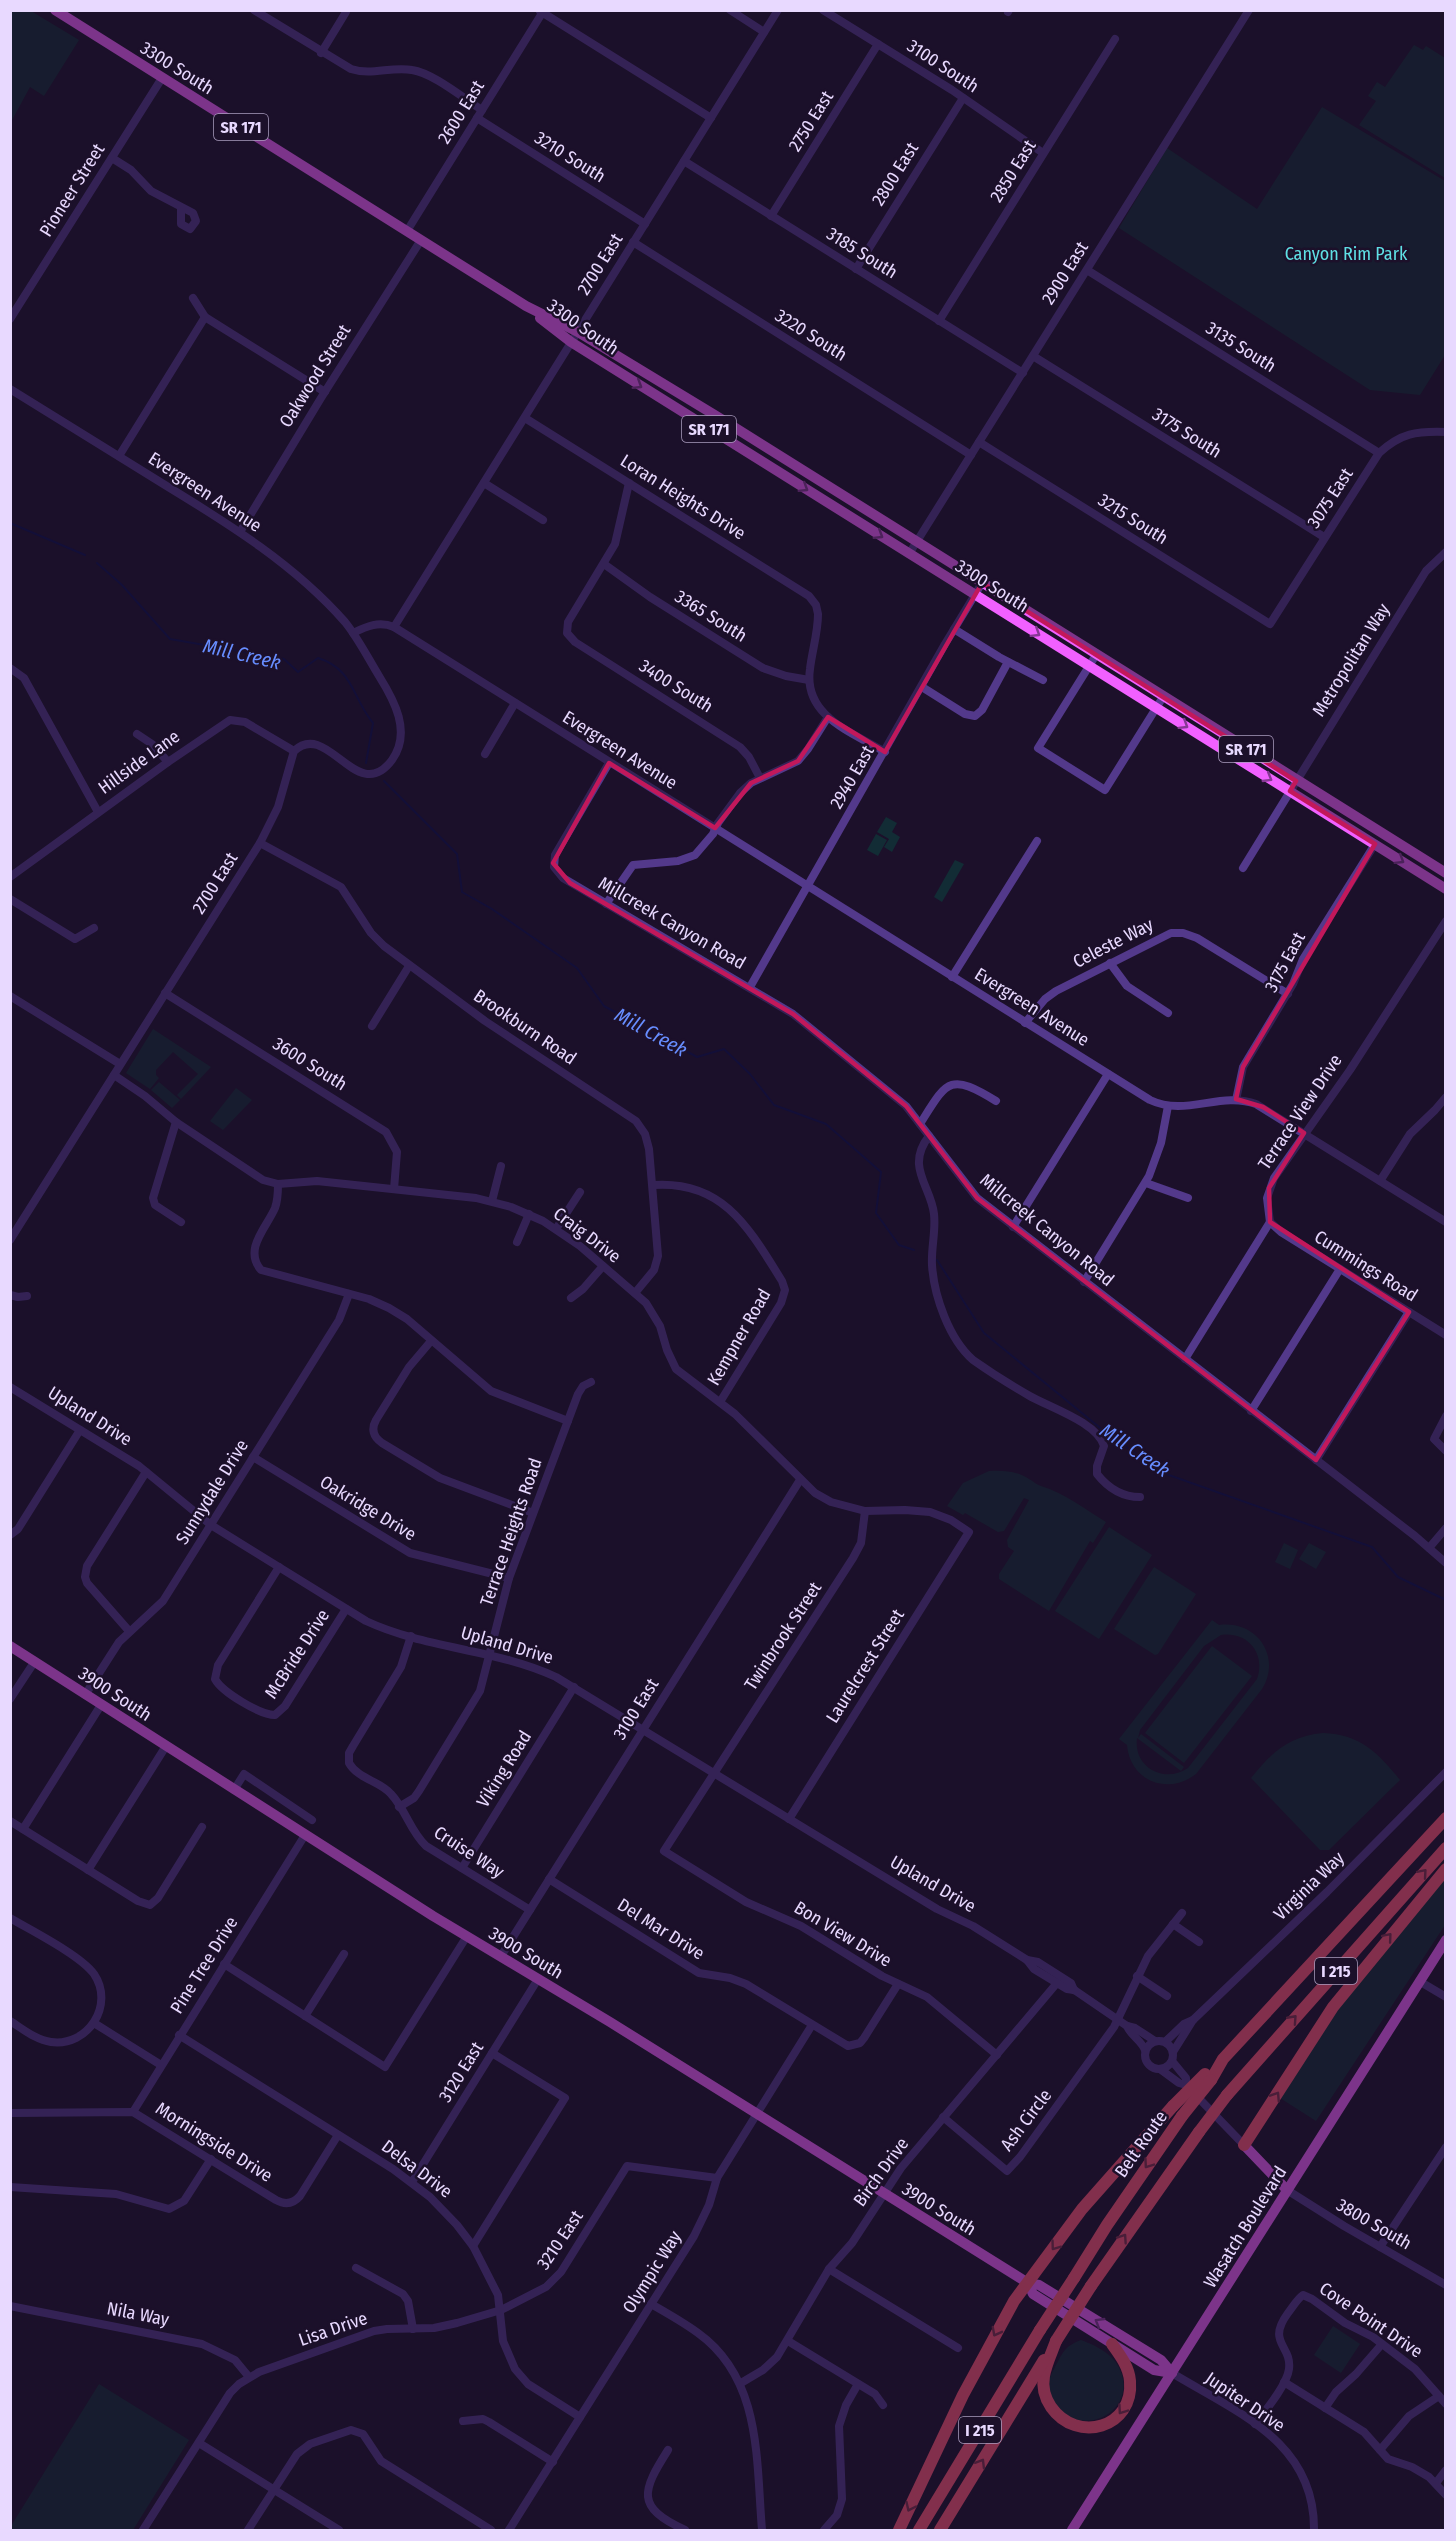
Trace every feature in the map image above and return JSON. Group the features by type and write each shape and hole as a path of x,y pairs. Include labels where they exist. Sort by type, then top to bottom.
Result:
{"highway":[{"name":"Belt Route","path":"919,2530 1040,2330 1208,2077 1446,1818"},
{"name":"I 215","path":"940,2530 1091,2286 1199,2132 1227,2095 1446,1848"},
{"path":"1244,2145 1334,2007 1446,1869"},
{"path":"899,2530 973,2375 999,2326 1028,2283 1082,2209 1173,2106 1208,2077"},
{"path":"1056,2341 1043,2377 1044,2392 1047,2401 1060,2418 1083,2429 1107,2424 1118,2416 1127,2404 1130,2381 1125,2364 1112,2344"}],"main road":[{"name":"3300 South","path":"55,10 526,306 578,332 1446,873"},
{"name":"3300 South","path":"526,306 571,342 1446,889"},
{"name":"3900 South","path":"10,1646 467,1936 1028,2283 1039,2285 1161,2360 1172,2373"},
{"name":"Wasatch Boulevard","path":"1072,2530 1446,1940"},
{"path":"1244,2145 1287,2190"},
{"name":"3900 South","path":"1028,2283 1032,2294 1154,2370 1172,2373"}],"street":[{"name":"3210 South","path":"254,10 321,53 356,71 369,73 391,69 422,73 479,114 645,224"},
{"path":"730,10 764,32"},
{"name":"2700 East","path":"394,627 778,10"},
{"name":"3100 South","path":"823,10 963,98 1043,153"},
{"name":"2900 East","path":"909,554 1249,10"},
{"path":"542,11 711,118"},
{"name":"2600 East","path":"407,231 542,11"},
{"path":"321,53 346,12"},
{"name":"2850 East","path":"939,321 1115,39"},
{"name":"2750 East","path":"771,216 878,44"},
{"name":"Pioneer Street","path":"10,319 162,78"},
{"name":"2800 East","path":"856,269 963,98"},
{"path":"112,158 131,170 151,191 181,208"},
{"name":"3185 South","path":"684,161 1023,373"},
{"name":"Oakwood Street","path":"240,532 420,240"},
{"name":"3220 South","path":"633,242 971,455"},
{"name":"3135 South","path":"1087,270 1379,453"},
{"path":"193,298 205,317 325,392"},
{"path":"119,456 205,317"},
{"name":"3175 South","path":"1033,356 1324,537"},
{"name":"Evergreen Avenue","path":"10,389 240,532 315,592 353,633"},
{"name":"Loran Heights Drive","path":"525,418 813,600 818,610 809,680"},
{"name":"3075 East","path":"1270,624 1379,453 1394,440 1408,434 1446,432"},
{"name":"3215 South","path":"979,442 1270,624"},
{"path":"484,483 543,520"},
{"path":"604,564 617,540 629,483"},
{"name":"Metropolitan Way","path":"1243,868 1426,571 1446,552"},
{"name":"3400 South","path":"604,564 568,622 567,631 575,642 740,747 749,757 760,778"},
{"name":"3365 South","path":"604,564 650,597 763,668 786,676 809,680"},
{"name":"2940 East","path":"750,987 982,583"},
{"path":"294,751 305,745 319,745 359,772 383,769 391,761 400,740 398,711 353,633 371,625 387,624 394,627"},
{"name":"Evergreen Avenue","path":"394,627 1150,1100 1168,1106 1189,1107 1236,1100"},
{"path":"954,629 1043,680"},
{"path":"1096,655 1038,748 1105,790 1163,697"},
{"path":"922,687 965,714 975,716 982,710 1008,662"},
{"path":"10,668 24,678 98,812"},
{"path":"809,680 812,699 828,717 885,752"},
{"path":"485,754 516,703"},
{"path":"606,904 633,865 685,859 703,848 740,793 760,778 798,761 808,750 828,717"},
{"name":"Hillside Lane","path":"10,876 217,726 237,719 294,751"},
{"path":"137,734 152,744 168,762"},
{"name":"2700 East","path":"10,1240 260,843 278,807 294,751"},
{"name":"Millcreek Canyon Road","path":"609,763 555,855 553,863 563,878 793,1014 881,1084 906,1107 970,1192 1446,1563"},
{"path":"952,977 1037,841"},
{"name":"Brookburn Road","path":"260,843 341,887 375,937 409,966 512,1040 632,1117 642,1129 648,1144 658,1260 654,1270 635,1293"},
{"name":"3175 East","path":"1236,1100 1243,1066 1288,994 1303,959 1375,844"},
{"path":"10,899 68,937 79,939 94,928"},
{"name":"Terrace View Drive","path":"1270,1222 1267,1204 1269,1188 1304,1133 1350,1070 1446,921"},
{"name":"Celeste Way","path":"1025,1023 1050,994 1160,936 1171,933 1183,933 1197,938 1288,994"},
{"path":"1110,963 1132,991 1168,1013"},
{"path":"372,1026 409,966"},
{"name":"3600 South","path":"165,993 386,1132 397,1152 394,1189"},
{"path":"10,996 120,1064"},
{"path":"1013,1227 1108,1074"},
{"name":"Craig Drive","path":"114,1076 254,1176 278,1184 317,1181 394,1189 492,1201 529,1214 556,1229 646,1303 656,1317 676,1369 720,1402 815,1493 831,1502 865,1511 930,1512 951,1520 969,1532"},
{"path":"920,1124 943,1089 952,1084 968,1084 996,1101"},
{"path":"1380,1181 1410,1134 1446,1097"},
{"path":"1236,1100 1263,1107 1446,1222"},
{"path":"1084,1282 1146,1183 1159,1152 1168,1106"},
{"path":"176,1122 153,1198 155,1205 181,1222"},
{"path":"929,1137 922,1148 920,1169 923,1186 933,1206 932,1264 942,1313 948,1326 966,1354 973,1360 1026,1394 1076,1420 1096,1434 1104,1446 1097,1466 1097,1474 1125,1497 1140,1497"},
{"path":"492,1201 501,1166"},
{"path":"1146,1183 1188,1198"},
{"path":"278,1184 275,1208 256,1245 255,1258 258,1268 266,1273 349,1294 388,1308 407,1320 491,1391 568,1421"},
{"name":"Kempner Road","path":"653,1185 689,1186 721,1201 751,1232 782,1281 784,1290 781,1304 720,1402"},
{"path":"556,1229 580,1192"},
{"path":"517,1242 529,1214"},
{"path":"1185,1359 1270,1222"},
{"name":"Cummings Road","path":"1270,1222 1281,1232 1446,1335"},
{"path":"571,1298 584,1289 603,1266"},
{"path":"1251,1411 1340,1269"},
{"name":"Sunnydale Drive","path":"85,1695 110,1655 129,1631 158,1608 339,1320 349,1294"},
{"path":"10,1295 27,1296"},
{"path":"1316,1460 1409,1312"},
{"path":"431,1341 409,1367 376,1420 373,1427 375,1437 440,1479 533,1513"},
{"name":"Terrace Heights Road","path":"399,1807 414,1798 419,1791 476,1698 483,1682 509,1578 578,1394 584,1386 591,1382"},
{"name":"Upland Drive","path":"11,1389 146,1472 211,1525 346,1609 379,1627 544,1671 574,1687 937,1909 973,1926 1027,1960 1034,1969 1074,1990 1127,2026 1160,2041"},
{"path":"1446,1416 1434,1439 1438,1446 1446,1451"},
{"path":"10,1535 18,1529 80,1430"},
{"name":"Oakridge Drive","path":"253,1457 410,1553 509,1578"},
{"path":"129,1631 85,1580 87,1566 146,1472"},
{"name":"3100 East","path":"501,1956 800,1480"},
{"name":"Twinbrook Street","path":"664,1851 857,1550 862,1535 865,1511"},
{"path":"1429,1548 1446,1528"},
{"name":"Laurelcrest Street","path":"789,1819 969,1532"},
{"name":"McBride Drive","path":"279,1567 218,1665 215,1679 224,1689 261,1712 275,1715 285,1706 346,1609"},
{"name":"Cruise Way","path":"411,1636 401,1667 349,1753 349,1763 357,1772 391,1793 419,1839 530,1910"},
{"path":"10,1699 34,1661"},
{"name":"Viking Road","path":"462,1868 574,1687"},
{"path":"23,1829 101,1705"},
{"path":"88,1870 166,1746"},
{"name":"Virginia Way","path":"1172,2057 1193,2020 1327,1892 1446,1772"},
{"path":"234,1790 244,1774 312,1820"},
{"path":"10,1821 138,1901 150,1905 158,1898 202,1827"},
{"name":"Pine Tree Drive","path":"133,2112 305,1835"},
{"name":"Bon View Drive","path":"664,1851 746,1902 801,1926 898,1984 927,1997 997,2055"},
{"name":"Del Mar Drive","path":"549,1879 699,1973 730,1978 746,1984 842,2045 853,2046 864,2038 898,1984"},
{"path":"1118,2019 1137,1976 1153,1948 1182,1913"},
{"path":"10,1917 84,1964 92,1972 101,1995 99,2012 94,2023 77,2038 58,2042 38,2038 10,2021"},
{"path":"1173,1924 1199,1942"},
{"path":"224,1964 385,2067 467,1936"},
{"path":"305,2016 344,1954"},
{"name":"Upland Drive","path":"1027,1960 1038,1962 1067,1981 1074,1990"},
{"path":"1137,1976 1167,1996"},
{"name":"3120 East","path":"412,2182 538,1979"},
{"path":"1419,1981 1446,1997"},
{"name":"Birch Drive","path":"741,2383 772,2363 788,2341 829,2269 852,2243 901,2168 1057,1983"},
{"name":"Ash Circle","path":"943,2117 1007,2171 1094,2055 1118,2019"},
{"name":"Virginia Way","path":"1145,2050 1193,2020"},
{"path":"94,2023 161,2064"},
{"name":"Olympic Way","path":"509,2530 703,2220 717,2178 812,2025"},
{"name":"Upland Drive","path":"1127,2026 1129,2032 1143,2045 1148,2064 1160,2069"},
{"name":"Delsa Drive","path":"179,2035 412,2182 444,2210 473,2246 498,2295 506,2351 521,2377 580,2417"},
{"path":"1160,2041 1186,2078 1186,2085"},
{"path":"473,2246 565,2098 492,2053"},
{"path":"1172,2057 1160,2069 1179,2083 1186,2085 1244,2145"},
{"name":"Morningside Drive","path":"10,2113 133,2112 279,2202 292,2202 300,2196 338,2135"},
{"path":"1380,2247 1446,2147"},
{"path":"10,2187 121,2195 169,2209 184,2201 211,2159"},
{"name":"3210 East","path":"501,2310 546,2287 556,2279 627,2166 717,2178"},
{"name":"3800 South","path":"1287,2190 1446,2285"},
{"path":"356,2268 403,2294 408,2301 413,2329"},
{"path":"829,2269 958,2348"},
{"name":"Cove Point Drive","path":"1284,2382 1289,2366 1279,2339 1279,2330 1283,2320 1301,2296 1312,2299 1338,2318 1382,2344 1415,2369 1446,2404"},
{"path":"651,2304 708,2341 721,2354 741,2383 752,2416 762,2530"},
{"name":"Nila Way","path":"10,2306 202,2344 235,2360 249,2377"},
{"name":"Lisa Drive","path":"249,2377 379,2330 450,2325 501,2310"},
{"path":"788,2341 875,2394 884,2405"},
{"path":"1325,2408 1336,2392 1356,2374 1382,2344"},
{"name":"Jupiter Drive","path":"1172,2373 1255,2424 1281,2445 1300,2469 1311,2493 1314,2530"},
{"path":"143,2530 230,2393 249,2377"},
{"path":"1255,2424 1284,2382 1364,2433 1390,2461 1412,2467 1436,2483 1446,2495"},
{"path":"824,2530 841,2508 838,2426 846,2405 858,2384"},
{"path":"1380,2450 1409,2416 1439,2396"},
{"path":"463,2421 483,2419 553,2462"},
{"path":"248,2530 293,2458 305,2447 345,2431 358,2431 365,2436 381,2461 491,2530"},
{"path":"199,2443 339,2530"},
{"path":"668,2450 651,2477 648,2497 655,2512 685,2530"},
{"path":"1436,2483 1446,2470"}],"highlighted area":[{"path":"982,583 1296,781 1290,791 1375,844 1243,1067 1236,1099 1263,1107 1304,1133 1269,1188 1270,1222 1409,1312 1316,1460 977,1198 906,1106 793,1014 570,883 553,863 609,763 715,828 751,783 798,761 828,717 885,752"}],"green space":[{"path":"11,10 31,11 79,40 44,96 30,87 11,122"},
{"path":"1414,45 1423,50 1426,46 1445,58 1445,178 1359,125 1376,101 1368,96 1377,82 1385,87"},
{"name":"Canyon Rim Park","path":"1322,107 1445,181 1445,355 1420,395 1370,390 1119,228 1167,148 1257,209"},
{"path":"886,817 897,823 892,832 900,837 892,852 884,847 889,839 877,832"},
{"path":"876,834 887,840 878,856 867,850"},
{"path":"955,860 964,864 942,902 934,897"},
{"path":"153,1029 211,1067 181,1099 177,1095 198,1074 173,1052 156,1070 159,1078 150,1089 126,1073"},
{"path":"159,1082 180,1100 172,1108 151,1090"},
{"path":"236,1088 252,1100 223,1130 210,1121"},
{"path":"989,1471 1020,1474 1066,1497 1106,1522 1093,1543 1090,1541 1049,1611 999,1579 999,1574 1014,1551 1008,1547 1007,1540 1029,1500 1024,1498 1004,1531 998,1532 965,1513 963,1515 947,1506 963,1483"},
{"path":"1109,1527 1152,1555 1099,1639 1055,1611"},
{"path":"1284,1543 1298,1550 1290,1569 1275,1562"},
{"path":"1309,1543 1326,1552 1316,1569 1299,1559"},
{"path":"1154,1567 1196,1594 1158,1654 1155,1655 1114,1629"},
{"path":"1212,1620 1219,1625 1245,1628 1262,1643 1269,1665 1262,1689 1196,1774 1185,1781 1174,1784 1152,1781 1135,1768 1127,1745 1119,1739","holes":["1221,1635 1231,1635 1247,1641 1257,1653 1259,1661 1257,1679 1188,1768 1179,1773 1170,1774 1152,1770 1140,1758 1137,1738 1181,1771 1184,1767 1141,1734 1138,1738 1140,1730 1204,1646"]},
{"path":"1212,1646 1252,1676 1184,1763 1145,1733"},
{"path":"1323,1733 1336,1734 1358,1741 1384,1761 1400,1780 1329,1850 1320,1850 1251,1778 1282,1747 1300,1738"},
{"path":"1445,1877 1445,1925 1316,2121 1280,2098 1336,2010"},
{"path":"1333,2326 1360,2344 1341,2373 1314,2355"},
{"path":"1081,2340 1100,2349 1116,2362 1122,2375 1123,2390 1119,2403 1110,2412 1086,2421 1073,2419 1061,2412 1050,2395 1049,2388 1050,2376 1062,2355 1070,2345"},
{"path":"99,2384 189,2440 133,2530 11,2530 11,2526"}],"waterway":[{"name":"Mill Creek","path":"10,523 85,555"},
{"name":"Mill Creek","path":"97,563 122,585 170,639 284,659 298,672 318,658 339,669 373,723 366,763"},
{"name":"Mill Creek","path":"384,781 457,854 462,892 492,909 577,968 604,1006 697,1057 724,1049 750,1074 774,1105 826,1124 881,1172 876,1213 899,1245 914,1250"},
{"name":"Mill Creek","path":"937,1260 984,1333 1110,1436 1166,1474 1372,1547 1398,1577 1446,1600"}]}
